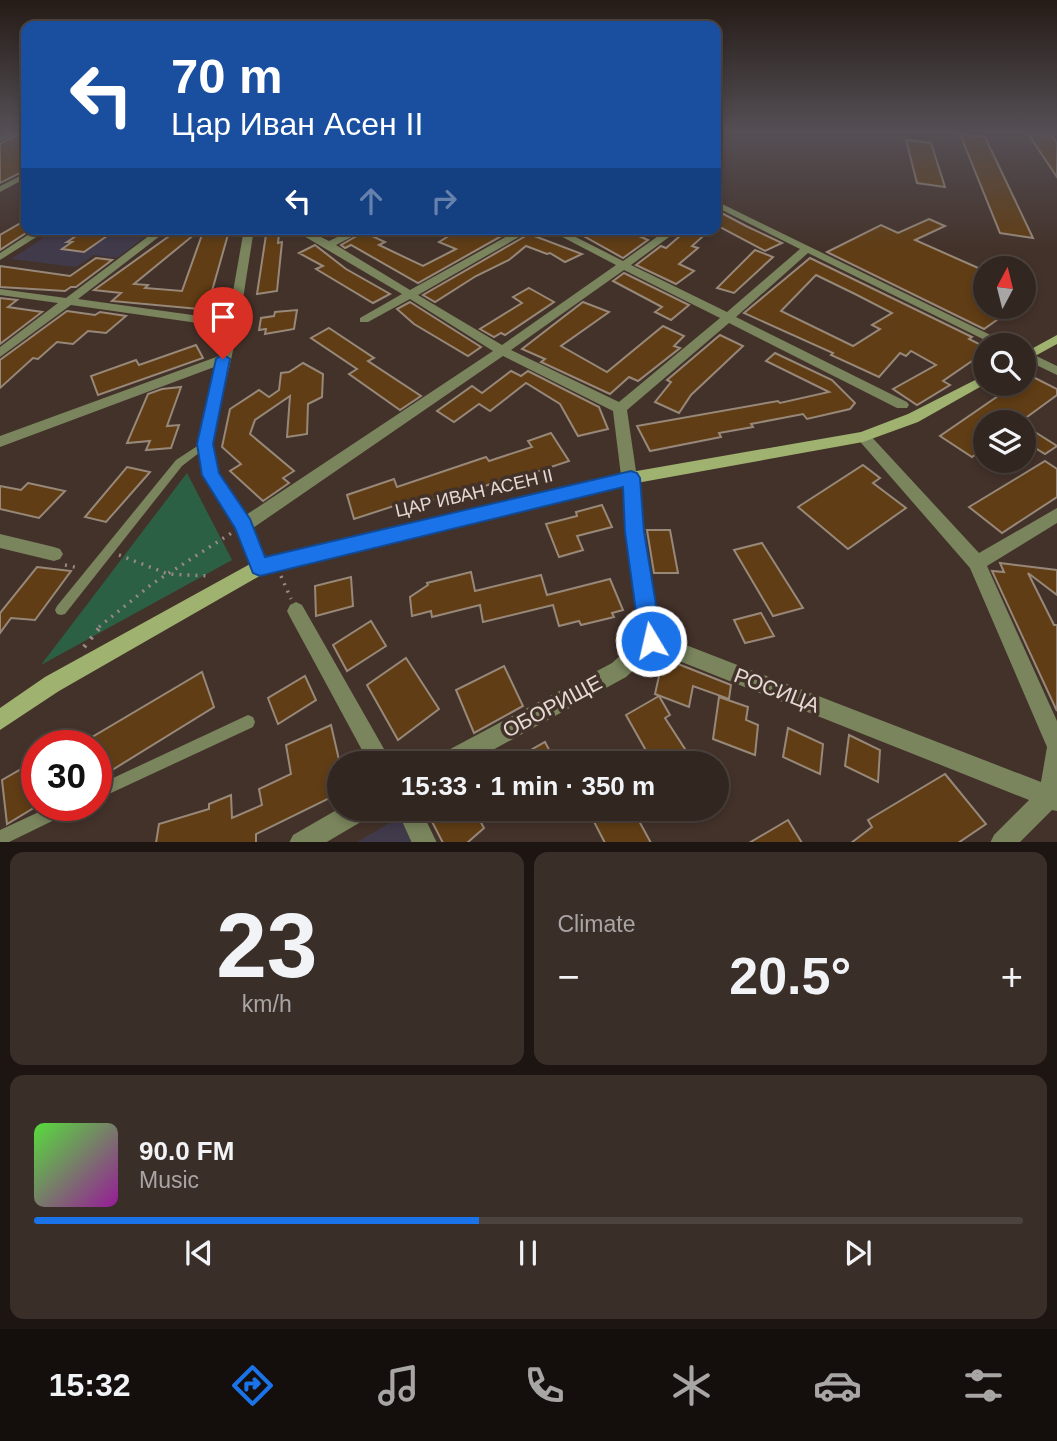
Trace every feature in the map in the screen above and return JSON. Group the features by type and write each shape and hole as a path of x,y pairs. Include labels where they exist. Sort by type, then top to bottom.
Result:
{"street":[{"path":"0,175 21,177"},
{"path":"0,189 21,179"},
{"path":"721,206 980,333"},
{"path":"0,257 35,235"},
{"path":"0,353 156,235"},
{"path":"249,235 233,324 205,444 211,475 267,565"},
{"path":"309,235 502,351 620,408"},
{"path":"329,245 350,235"},
{"path":"364,320 517,235"},
{"path":"564,235 902,405"},
{"path":"244,525 502,351 666,235"},
{"path":"620,408 807,248"},
{"path":"0,292 233,324"},
{"path":"1036,350 1057,339"},
{"path":"0,442 223,359"},
{"path":"1036,361 1057,371"},
{"name":"ЦАР ИВАН АСЕН II","path":"0,720 66,676 267,565 631,478 863,437 914,418 973,386"},
{"path":"620,408 651,641"},
{"path":"863,437 977,563 1057,747 1053,798 1002,842"},
{"path":"977,563 1057,515"},
{"path":"0,541 54,554"},
{"path":"296,611 374,751"},
{"name":"ОБОРИЩЕ","path":"469,751 619,670 651,641"},
{"name":"РОСИЦА","path":"651,641 1053,798"},
{"path":"302,842 340,821"},
{"path":"414,821 425,842"}],"lane":[{"path":"61,610 179,463 205,444"},
{"path":"112,785 247,722"},
{"path":"0,838 36,821"}],"path":[{"path":"66,676 97,626 167,575 244,525"},
{"path":"108,552 167,575 242,578"},
{"path":"54,554 57,564 93,570"},
{"path":"267,565 296,611"}],"shaded area":[{"path":"48,235 147,235 117,258 94,255 76,267 11,259"},
{"path":"393,821 402,821 413,842 357,842"}],"green space":[{"path":"187,473 232,560 41,665"}],"building":[{"path":"0,170 21,170 21,172 0,183"},
{"path":"914,170 940,170 945,187 917,183"},
{"path":"975,170 1001,170 1033,238 1000,233"},
{"path":"721,213 782,243 765,251 721,228"},
{"path":"929,219 945,226 915,240 973,266 973,319 998,319 984,329 827,252 881,225 898,233"},
{"path":"21,223 23,235 0,250 0,235"},
{"path":"78,235 108,235 84,252 62,249 72,242 67,242"},
{"path":"171,235 194,235 134,284 148,285 145,288 182,291 202,235 228,235 210,298 199,309 112,301 121,293 94,290"},
{"path":"266,235 279,235 278,243 282,242 277,291 257,294"},
{"path":"358,235 378,235 374,237 385,242 379,245 423,266 456,249 439,242 450,235 503,235 418,283 351,245 345,248 341,245"},
{"path":"527,235 582,254 565,262 550,253 526,246 509,260 476,276 435,302 423,295"},
{"path":"582,235 640,235 648,240 623,258"},
{"path":"681,235 704,235 692,246 698,248 679,264 694,271 676,284 636,265 661,246 666,248"},
{"path":"315,245 346,269 390,294 373,303 316,269 323,266 299,253"},
{"path":"755,250 773,257 734,293 717,288"},
{"path":"96,258 112,260 76,287 65,291 0,287 0,266 70,276"},
{"path":"810,258 972,337 969,339 973,341 973,360 943,381 950,385 917,405 893,389 936,365 911,351 906,356 900,353 879,377 831,355 833,353 744,313","holes":["816,275 892,313 872,325 880,329 853,346 781,311"]},
{"path":"624,273 689,305 671,320 655,312 662,307 613,281"},
{"path":"529,288 554,302 505,335 501,333 494,337 480,329 522,303 513,297"},
{"path":"0,298 17,300 8,307 42,312 0,344"},
{"path":"410,302 481,347 468,356 414,324 397,309"},
{"path":"583,302 609,312 561,346 607,372 663,326 684,336 674,346 680,348 638,381 629,377 610,394 541,362 545,359 522,349"},
{"path":"297,310 294,329 265,334 266,329 259,330 261,318 274,316 275,312"},
{"path":"67,311 126,316 106,333 88,331 73,344 57,342 38,359 33,358 0,388 0,360"},
{"path":"329,328 374,358 368,361 421,396 400,410 349,374 357,369 311,338"},
{"path":"720,335 743,346 691,395 679,413 655,402 671,382 667,380"},
{"path":"196,345 203,358 98,395 91,376 136,360 139,365"},
{"path":"775,353 832,380 855,403 850,409 807,419 803,414 751,424 753,427 719,433 721,437 650,451 637,426 778,401 780,403 829,392 766,361"},
{"path":"303,363 323,374 322,397 308,404 307,434 287,437 290,396 255,420 250,434 294,471 283,478 289,483 263,501 230,471 241,464 222,447 230,409 259,390 269,397 279,390 281,373 289,372"},
{"path":"511,371 521,376 528,371 599,407 608,429 578,436 560,404 526,383 490,411 479,404 454,422 437,411 472,386 482,393"},
{"path":"1036,378 1057,389 1057,395 1036,410 978,410 998,396 1036,396"},
{"path":"181,387 167,426 179,425 171,448 146,450 150,441 127,443 148,394"},
{"path":"973,413 972,457 940,436"},
{"path":"551,433 569,461 521,477 519,474 454,497 453,493 406,509 403,503 354,519 347,495 394,479 397,487 486,457 489,461 532,447 528,441"},
{"path":"1036,433 1057,446 1045,454 1036,448"},
{"path":"1045,461 1057,469 1057,497 1002,533 969,507 1025,473 1036,473 1036,466"},
{"path":"863,465 880,478 873,483 906,508 848,549 798,507"},
{"path":"127,467 150,472 106,522 85,517"},
{"path":"28,483 65,491 39,518 0,509 0,486 21,490"},
{"path":"602,505 612,527 577,536 583,550 559,557 546,524 577,516 576,512"},
{"path":"647,530 670,530 678,573 654,573"},
{"path":"762,543 803,608 773,616 734,550"},
{"path":"1000,563 1057,570 1057,595 1028,573 1054,625 1057,625 1057,711 992,571 1004,572"},
{"path":"37,567 71,571 35,620 11,618 0,633 0,613"},
{"path":"471,572 475,591 541,575 547,595 610,579 623,610 612,613 614,617 581,625 579,621 559,626 553,605 483,622 480,605 432,617 431,611 412,616 410,597 428,585 427,583"},
{"path":"351,577 353,606 316,616 315,586"},
{"path":"761,613 774,636 745,643 734,620"},
{"path":"371,621 386,646 347,671 333,645"},
{"path":"406,658 439,709 398,740 367,685"},
{"path":"663,658 731,685 729,699 693,686 689,707 655,694"},
{"path":"504,666 523,706 474,733 456,690"},
{"path":"202,672 214,707 112,770 112,730 104,730"},
{"path":"305,676 316,700 278,724 268,698"},
{"path":"659,696 670,715 665,718 685,749 646,751 626,715"},
{"path":"719,697 748,707 746,720 758,725 755,755 713,739"},
{"path":"331,725 337,751 327,751 327,799 256,834 256,842 156,842 159,824 209,809 209,804 231,795 232,818 262,805 259,789 291,774 286,745"},
{"path":"788,728 823,744 820,774 783,757"},
{"path":"849,735 880,750 878,782 845,766"},
{"path":"545,742 550,751 529,751"},
{"path":"21,769 21,816 7,824 2,780"},
{"path":"945,774 986,824 959,842 852,842 872,827 868,820"},
{"path":"788,820 801,842 751,842"},
{"path":"432,821 480,821 484,828 468,842 442,842"},
{"path":"594,821 639,821 650,842 604,842"}],"route":[{"path":"223,359 205,444 211,475 244,525 260,567 631,478 635,532 651,641"}]}
